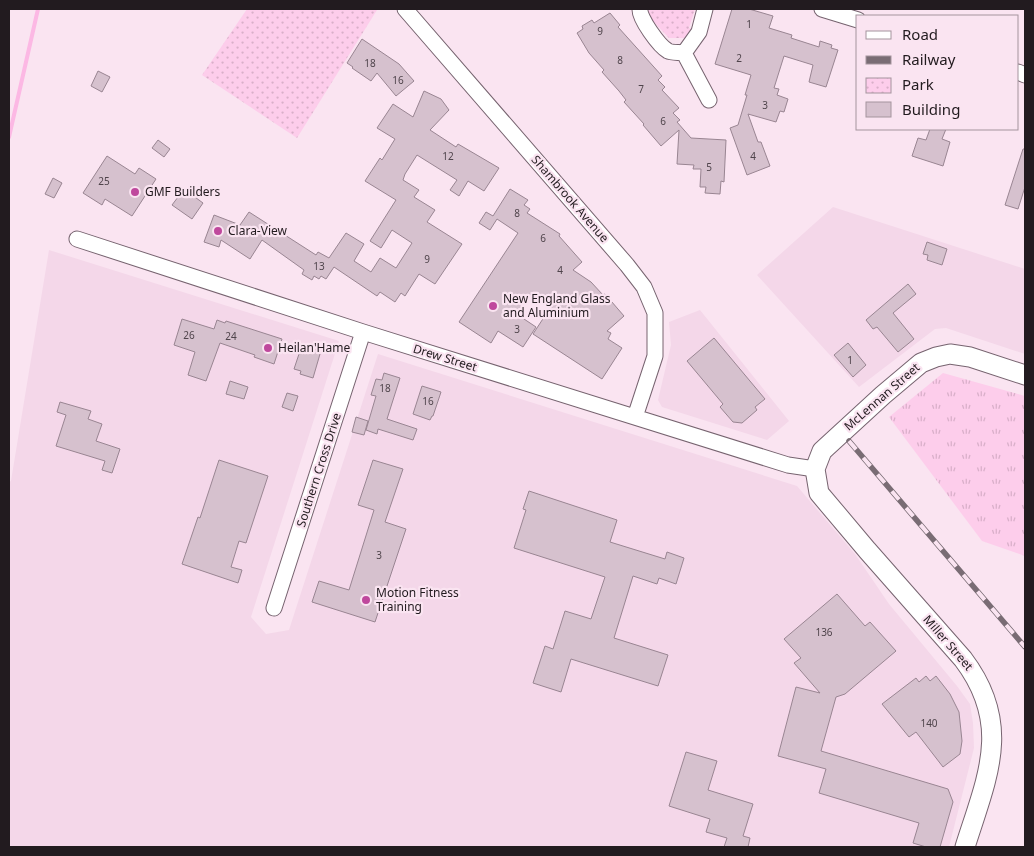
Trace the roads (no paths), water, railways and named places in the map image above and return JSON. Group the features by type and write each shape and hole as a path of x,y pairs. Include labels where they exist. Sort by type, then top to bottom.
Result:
{"street":[{"name":"Shambrook Avenue","path":"406,9 644,287 655,313 655,356 635,417"},
{"path":"640,9 640,14 647,28 668,51 684,53"},
{"path":"684,53 699,32 706,9"},
{"path":"822,9 856,19"},
{"path":"684,53 709,100"},
{"name":"Drew Street","path":"77,239 363,332 788,465 815,469"},
{"name":"Southern Cross Drive","path":"274,608 363,332"},
{"name":"McLennan Street","path":"815,469 822,451 921,363 950,354 970,357 1025,375"},
{"name":"Miller Street","path":"815,469 819,493 963,659 974,674 984,695 991,716 991,762 970,844"}],"waterway":[{"path":"9,137 38,9"}],"railway":[{"path":"849,441 1025,647"}],"place":[{"name":"GMF Builders","path":"135,192"},
{"name":"Clara-View","path":"218,231"},
{"name":"New England Glass and Aluminium","path":"493,306"},
{"name":"Heilan'Hame","path":"268,348"},
{"name":"Motion Fitness Training","path":"366,600"}]}
